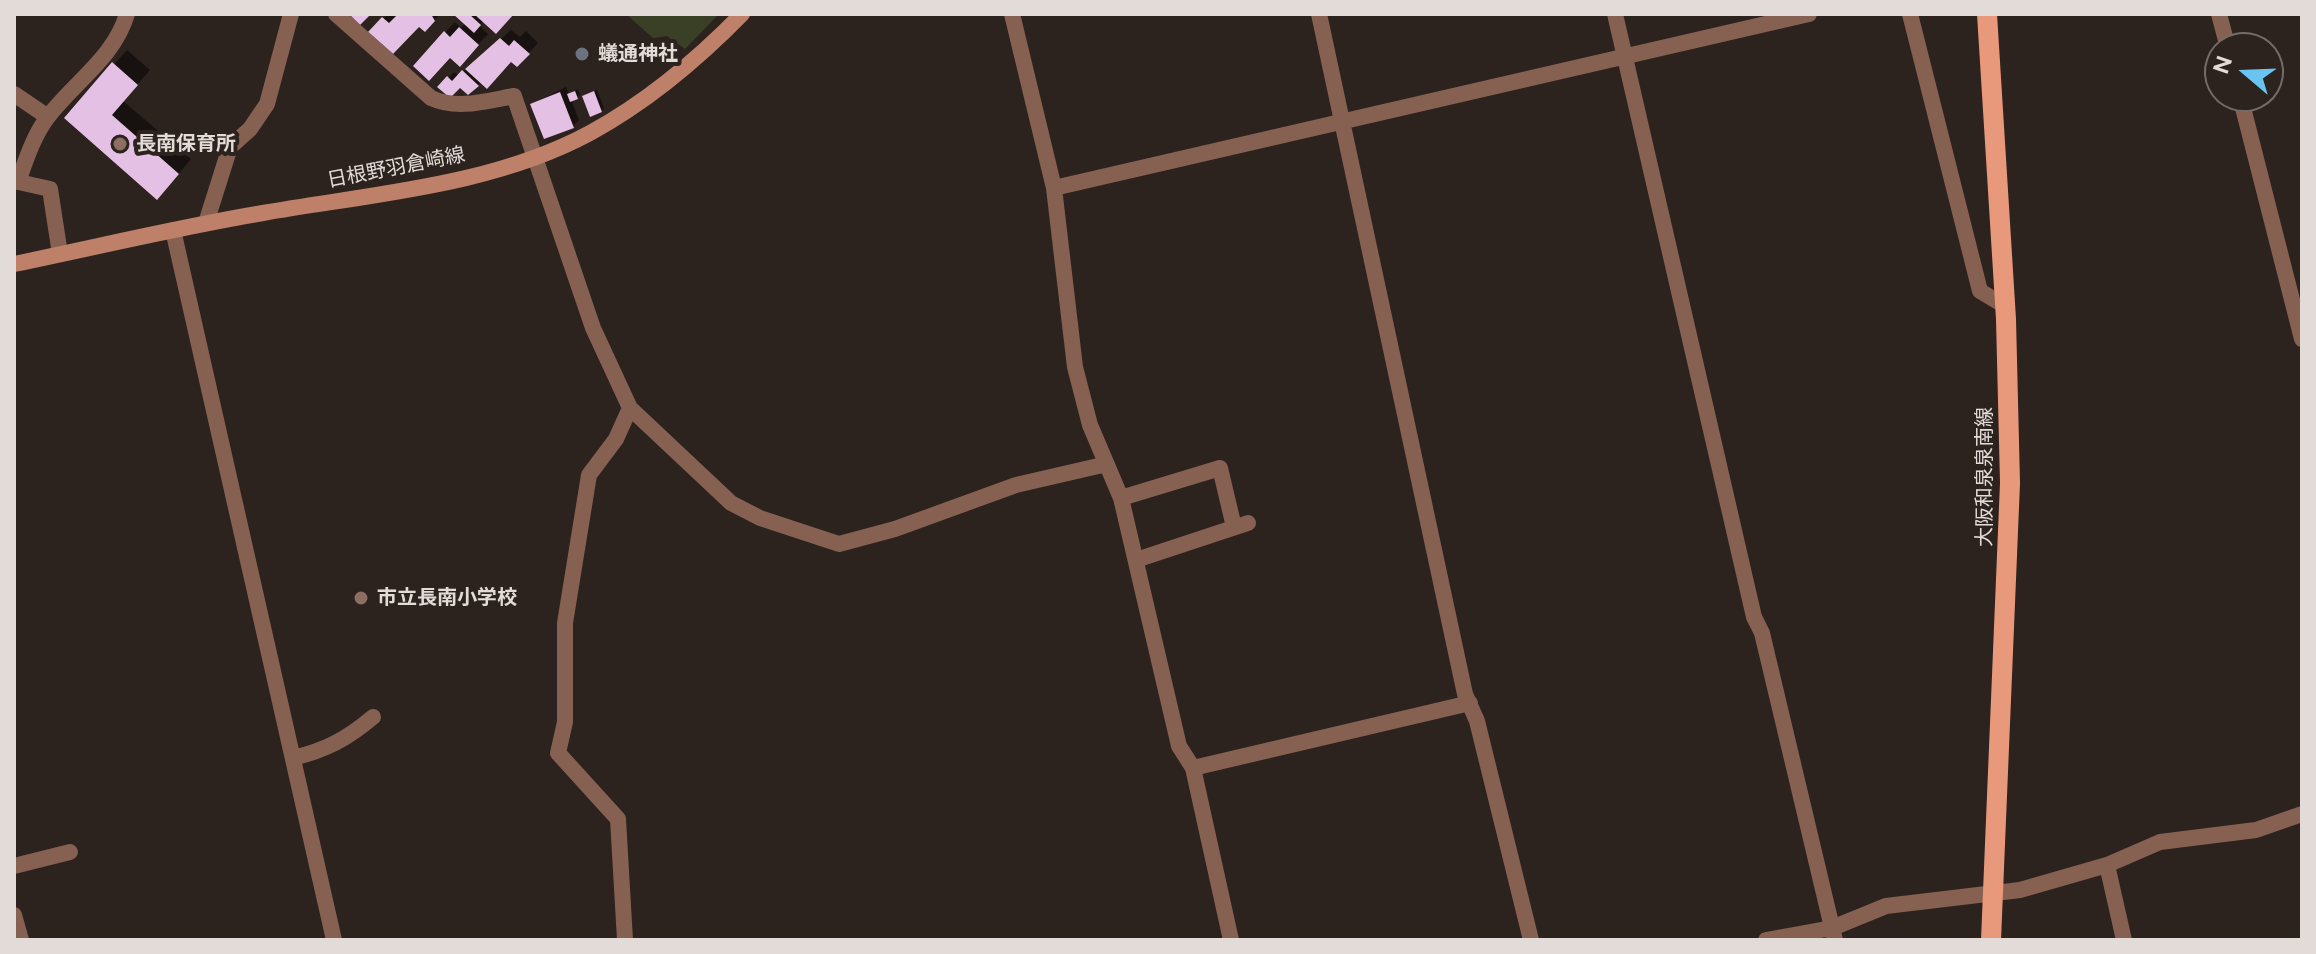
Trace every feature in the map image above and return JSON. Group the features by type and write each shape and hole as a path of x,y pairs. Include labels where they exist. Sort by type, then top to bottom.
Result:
{"main road":[{"name":"日根野羽倉崎線","path":"14,264 206,223 455,179 535,157 588,134 633,108 681,72 742,14"},
{"name":"大阪和泉泉南線","path":"1987,14 2010,427 2009,557 1991,940"}],"street":[{"path":"60,254 50,189 16,181 48,117 112,49 127,14"},
{"path":"206,223 230,147 250,129 267,104 291,14"},
{"path":"336,14 431,98 443,104 459,105 514,96 593,328 630,408 731,503 760,518 839,544 895,529 1016,485 1107,464"},
{"path":"1012,14 1054,188 1075,367 1090,425 1121,498 1179,746 1193,768 1231,940"},
{"path":"1319,14 1470,703 1531,940"},
{"path":"1615,14 1754,617 1762,633 1834,934"},
{"path":"1054,188 1809,14"},
{"path":"1910,14 1980,291 2005,306"},
{"path":"14,94 48,117"},
{"path":"2244,112 2302,339"},
{"path":"173,230 334,940"},
{"path":"625,940 618,819 558,753 565,722 565,623 589,475 616,439 630,408"},
{"path":"1121,498 1220,468 1241,525 1136,560"},
{"path":"1193,768 1470,703"},
{"path":"293,758 328,749 348,739 373,717"},
{"path":"1766,940 1834,934 1886,906 2020,890 2107,865 2160,842 2256,830 2302,814"},
{"path":"14,866 70,852"},
{"path":"2107,865 2124,940"},
{"path":"14,915 21,940"}],"green space":[{"path":"626,14 719,14 685,49 667,36 653,38"}],"building":[{"path":"349,14 371,14 360,25"},
{"path":"398,14 431,14 435,21 425,32 419,27 393,54 368,32 382,17 389,23"},
{"path":"453,14 469,14 481,25 474,33"},
{"path":"474,14 514,14 496,34"},
{"path":"459,27 479,45 460,67 450,58 429,81 413,66 444,31 450,37"},
{"path":"500,38 509,46 514,40 530,54 517,67 511,62 487,89 465,69"},
{"path":"112,62 138,85 112,115 179,174 157,200 64,118"},
{"path":"462,70 479,86 468,95 460,88 450,98 437,87 447,76 452,81"},
{"path":"575,91 578,99 570,102 567,94"},
{"path":"594,91 602,112 590,117 582,96"},
{"path":"560,92 574,128 544,139 530,104"}],"place":[{"name":"蟻通神社","path":"582,54"},
{"name":"長南保育所","path":"120,144"},
{"name":"市立長南小学校","path":"361,598"}]}
